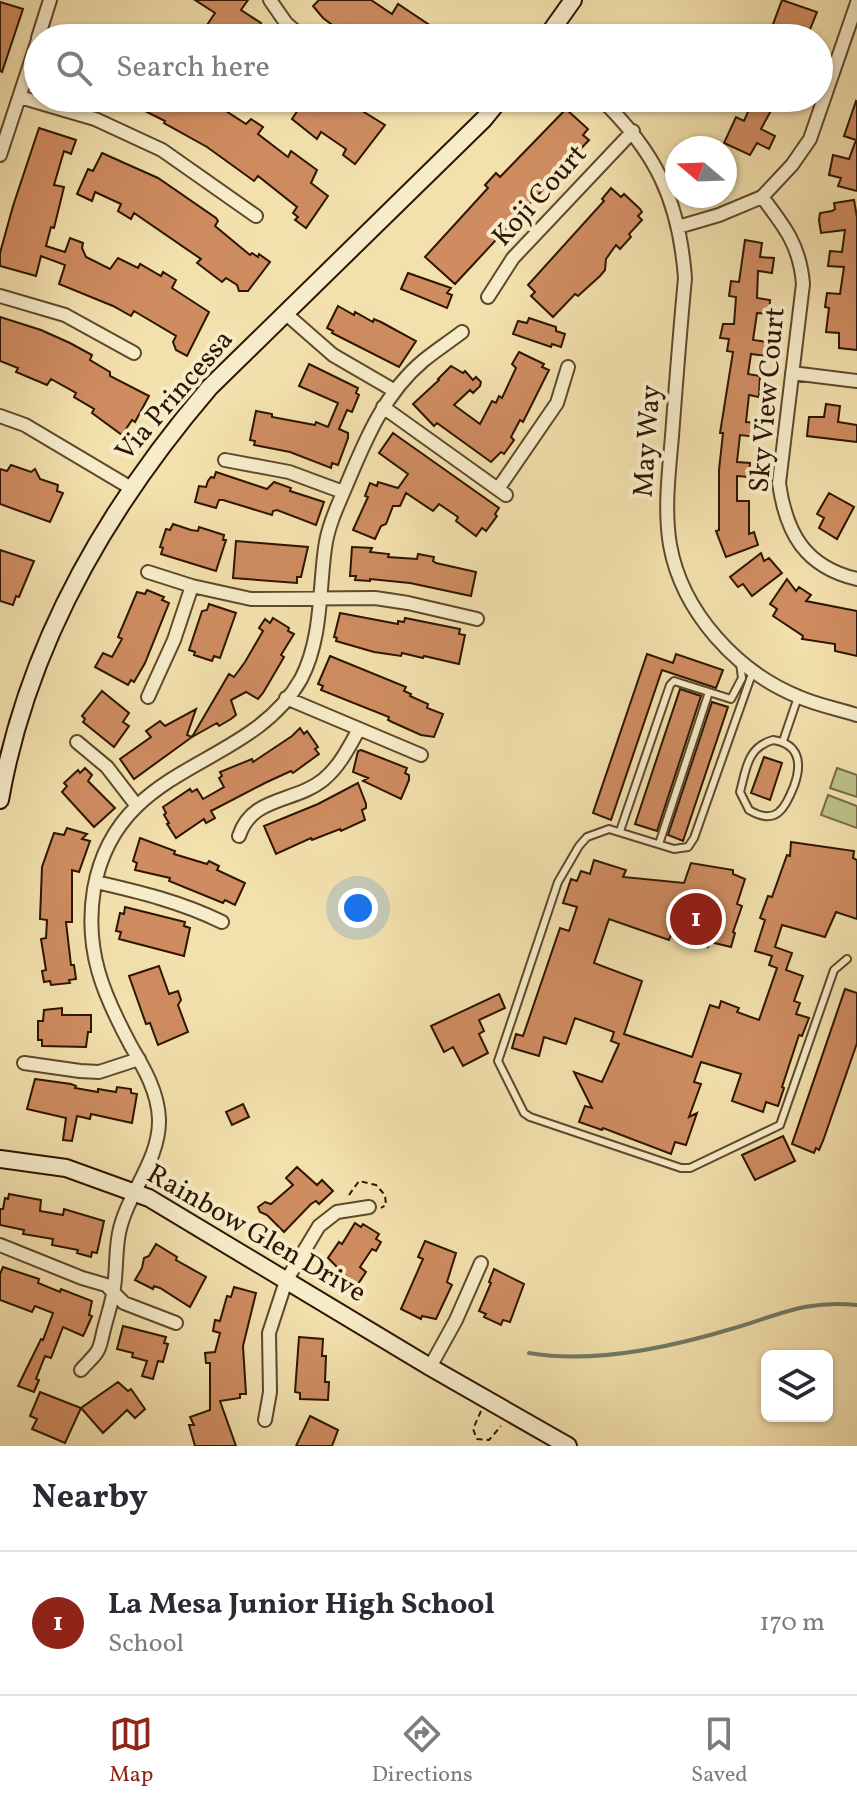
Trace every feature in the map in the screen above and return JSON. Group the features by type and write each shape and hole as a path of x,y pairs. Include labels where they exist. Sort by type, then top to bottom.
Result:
{"street":[{"path":"43,24 50,0"},
{"path":"270,0 287,24"},
{"path":"556,24 573,0"},
{"path":"833,72 857,3"},
{"path":"0,155 24,84"},
{"path":"20,97 24,98"},
{"path":"71,112 95,119 162,150 256,216"},
{"name":"Via Princessa","path":"0,800 5,771 32,681 67,598 131,488 210,387 490,112"},
{"name":"May Way","path":"614,112 650,155 678,227 685,278 667,505 670,546 681,581 697,611 715,635 753,671 798,697 857,715"},
{"path":"678,227 719,215 762,197 792,165 810,139 819,112"},
{"name":"Koji Court","path":"488,297 513,258 633,131"},
{"name":"Sky View Court","path":"762,197 789,233 801,261 803,284 779,483 783,512 794,538 815,560 835,574 857,579"},
{"path":"0,296 65,315 134,353"},
{"path":"285,313 333,355 395,391"},
{"path":"81,1370 98,1350 114,1293 119,1232 151,1157 159,1119 156,1097 101,985 91,932 96,882 111,842 137,806 167,781 264,722 300,680 313,650 325,545 343,492 368,435 383,407 421,362 462,332"},
{"path":"383,407 502,492 557,403 568,367"},
{"path":"792,373 857,381"},
{"path":"0,416 25,425 131,488"},
{"path":"225,460 289,472 343,492"},
{"path":"148,572 251,599 375,598 477,619"},
{"path":"148,697 174,640 192,586"},
{"path":"286,698 421,755"},
{"path":"239,836 244,822 255,810 309,789 324,779 340,762 359,729"},
{"path":"77,742 107,767 137,806"},
{"path":"96,882 155,895 222,922"},
{"path":"24,1063 99,1072 139,1059"},
{"name":"Rainbow Glen Drive","path":"0,1159 66,1168 135,1191 559,1444"},
{"path":"265,1420 270,1392 269,1333 286,1281 319,1226 337,1212 369,1207"},
{"path":"0,1245 106,1285 124,1303 176,1323"},
{"path":"430,1367 456,1320 481,1263"}],"lane":[{"path":"620,831 670,685 674,681 731,699 742,678 739,660"},
{"path":"753,671 694,838 688,847 681,850 609,829 587,837 579,846 561,876 497,1057 524,1113 530,1117 681,1168 690,1168 774,1130 784,1116 834,970 847,959"},
{"path":"659,844 709,692"},
{"path":"783,741 798,697"},
{"path":"783,741 797,755 799,774 786,808 768,817 758,815 749,810 740,792 750,757 763,743 783,741"}],"path":[{"path":"488,1400 474,1423 473,1433 477,1439 485,1441 492,1438 509,1412"}],"green space":[{"path":"837,768 857,775 857,797 830,788"},
{"path":"828,795 857,806 857,828 821,815"}],"building":[{"path":"195,0 248,0 241,10 261,23 208,24 215,13"},
{"path":"319,0 371,0 392,14 398,4 428,24 331,24 313,6"},
{"path":"782,0 817,12 812,24 773,24"},
{"path":"0,2 23,9 2,72 0,71"},
{"path":"856,101 857,191 838,186 841,178 829,175 833,155 849,159 856,140 844,136"},
{"path":"147,112 228,112 246,124 251,119 263,127 258,134 288,157 291,151 317,170 311,183 328,196 306,228 295,220 298,217 293,213 297,207 258,176 254,181"},
{"path":"297,112 364,112 385,125 355,164 343,155 346,149 321,132 317,139 292,119"},
{"path":"563,112 569,112 588,129 583,135 589,140 455,284 425,257 488,188 485,185 496,173 500,177"},
{"path":"748,112 770,112 761,129 775,136 769,149 757,143 750,155 737,149 737,136 727,136 736,117 744,121"},
{"path":"39,128 76,140 71,154 64,151 54,185 64,187 46,246 65,252 70,238 83,243 86,257 110,269 118,258 138,268 140,264 161,276 163,272 176,280 172,288 209,312 187,356 176,350 173,342 176,336 134,311 131,316 59,284 65,265 41,256 36,276 0,266 0,253 13,206"},
{"path":"102,153 158,178 216,218 215,226 250,255 252,253 258,257 259,254 270,262 248,291 239,291 237,285 226,278 222,282 197,263 201,259 134,213 131,219 118,211 121,204 95,192 92,201 77,194 88,169 93,171"},
{"path":"611,188 621,197 624,194 640,209 642,212 638,216 642,220 620,249 616,245 606,259 605,270 600,276 578,296 575,294 553,317 531,296 535,292 528,285 604,201 602,199"},
{"path":"854,200 857,217 857,350 839,348 839,333 826,332 827,293 840,294 844,267 828,266 830,251 842,252 845,230 821,233 819,220 820,213 835,209 834,203"},
{"path":"745,240 762,243 760,257 774,258 772,273 758,271 757,298 770,300 769,314 757,313 753,340 767,342 765,356 751,354 748,374 760,376 759,397 749,395 746,422 759,423 757,437 740,435 737,462 750,463 749,477 737,476 737,501 749,501 749,534 754,532 758,545 726,557 716,531 719,530 719,470 723,433 720,433 733,352 727,351 729,339 720,338 723,324 734,324 736,297 729,296 731,281 739,282"},
{"path":"408,273 451,288 447,293 452,295 447,308 401,289"},
{"path":"338,306 354,315 355,312 373,322 374,319 381,322 416,341 399,367 327,328"},
{"path":"0,317 70,343 92,355 90,360 110,372 110,376 149,396 135,422 132,420 122,435 92,413 94,409 74,397 76,393 51,379 47,385 16,372 18,368 0,361"},
{"path":"529,318 556,327 556,331 565,334 561,347 552,344 551,347 513,334 518,321 527,323"},
{"path":"519,352 544,364 542,367 549,370 523,422 520,420 511,437 514,440 504,454 501,452 491,462 437,423 434,426 413,404 451,366 481,382 473,393 470,390 454,405 480,424 492,401 496,403 499,396 502,398 516,368 512,364"},
{"path":"309,364 358,388 356,393 359,395 352,412 347,410 339,429 348,433 348,438 338,465 332,463 331,468 290,452 254,445 255,441 250,440 256,411 328,427 338,403 299,386"},
{"path":"826,404 840,406 838,422 857,425 857,442 807,436 809,417 824,417"},
{"path":"393,433 499,508 486,531 482,528 476,536 456,521 458,517 439,504 433,511 406,493 400,506 393,506 386,524 381,526 375,539 353,530 368,497 365,496 370,483 398,488 408,474 379,453"},
{"path":"11,465 31,472 35,469 40,479 58,485 57,491 63,493 50,522 0,504 0,469 7,471"},
{"path":"216,472 267,489 274,482 291,488 290,491 324,502 316,525 277,510 272,515 223,500 219,500 216,508 195,502 199,486 206,487"},
{"path":"829,493 854,507 837,539 819,528 824,518 817,514"},
{"path":"173,524 198,531 199,527 224,535 223,540 226,540 216,571 161,554 166,529 170,530"},
{"path":"236,541 308,547 301,577 297,577 297,583 233,578"},
{"path":"352,547 372,548 370,552 389,554 388,557 417,559 418,554 434,557 436,563 476,572 471,596 410,583 355,580 356,576 350,576"},
{"path":"0,550 34,561 13,605 0,601"},
{"path":"761,553 764,561 769,558 782,573 752,596 743,584 738,587 730,577"},
{"path":"787,579 796,591 799,587 811,595 806,601 857,611 857,656 835,651 835,644 802,639 803,636 773,616 777,609 770,604"},
{"path":"147,590 164,597 162,600 169,603 145,663 134,682 131,680 128,685 95,667 103,653 112,657 122,639 118,637 137,592 145,594"},
{"path":"209,604 236,613 220,658 214,656 212,661 189,650 202,611 207,610"},
{"path":"340,613 398,624 405,618 460,629 459,634 465,635 459,664 424,656 374,652 336,641 334,637"},
{"path":"273,618 289,628 288,631 294,634 281,655 284,657 258,699 246,692 231,700 236,715 192,737 229,674 234,677 245,662 263,631 259,628 265,619 270,623"},
{"path":"647,654 673,663 676,654 723,670 716,688 662,670 611,820 593,813"},
{"path":"330,656 406,687 404,691 410,696 443,714 434,737 421,735 388,720 389,717 321,690 323,686 318,684"},
{"path":"680,689 701,696 657,831 635,824"},
{"path":"102,691 129,713 123,722 129,726 114,747 83,722 85,719 82,716"},
{"path":"712,702 728,707 683,841 668,835"},
{"path":"196,709 187,735 192,737 134,779 120,759 151,737 146,731 160,721 165,726"},
{"path":"300,728 304,734 307,731 319,754 293,773 291,771 267,782 211,811 215,818 206,823 204,819 176,838 167,824 163,807 190,789 192,792 197,789 203,799 224,787 219,778 222,776 220,772 252,759 253,762"},
{"path":"358,751 407,768 405,773 409,775 409,780 401,799 363,781 368,778 353,772"},
{"path":"764,757 782,763 770,800 751,793"},
{"path":"85,768 92,775 88,781 115,808 94,827 62,792 67,786 64,783 78,770 80,773"},
{"path":"358,783 366,804 362,810 365,820 341,831 311,838 276,854 264,826 318,804"},
{"path":"67,828 87,834 82,839 90,841 79,872 72,870 72,922 66,922 71,965 74,965 76,979 69,980 70,983 51,985 50,981 44,982 42,971 46,970 41,939 46,938 47,920 40,919 42,867 54,833 64,835"},
{"path":"140,838 175,851 174,854 207,864 209,861 219,866 217,870 245,883 235,905 169,881 170,878 135,870 137,863 133,861"},
{"path":"791,842 854,851 853,858 857,860 857,919 836,912 825,937 782,925 775,947 792,953 786,970 803,976 794,1001 800,1003 796,1014 809,1018 802,1036 799,1035 778,1106 766,1102 763,1112 732,1101 741,1074 701,1062 694,1082 701,1084 689,1117 697,1113 686,1145 675,1142 671,1154 579,1122 585,1106 592,1108 574,1072 602,1082 619,1044 611,1041 614,1032 575,1018 566,1044 544,1037 539,1056 512,1048 516,1034 523,1036 560,928 569,931 577,907 563,903 571,879 577,881 581,871 590,874 594,860 626,870 623,877 684,883 691,863 733,870 733,874 745,879 737,904 742,906 731,947 710,942 708,947 671,935 669,940 609,919 594,963 642,981 624,1034 692,1057 710,1005 719,1008 721,1001 739,1008 737,1012 759,1020 777,968 769,965 772,956 755,951 765,920 760,918 768,896 772,897 787,855 790,856"},
{"path":"125,907 185,922 184,926 190,928 184,956 119,939 121,932 116,931 120,913 124,914"},
{"path":"159,966 169,994 178,991 181,1000 178,1005 188,1032 158,1045 150,1023 146,1024 129,976"},
{"path":"845,989 857,993 857,1043 823,1141 814,1153 792,1144"},
{"path":"499,994 505,1008 479,1020 484,1031 479,1034 488,1053 463,1066 453,1047 444,1052 431,1026"},
{"path":"62,1008 62,1015 91,1015 91,1032 88,1032 86,1047 42,1046 42,1040 38,1040 38,1021 43,1021 44,1010"},
{"path":"35,1079 98,1092 98,1089 116,1092 117,1087 131,1089 131,1093 137,1094 132,1123 91,1114 90,1119 77,1116 72,1141 63,1140 66,1118 27,1109"},
{"path":"243,1104 249,1117 232,1125 226,1112"},
{"path":"783,1136 795,1161 755,1180 742,1155"},
{"path":"297,1167 317,1185 322,1180 333,1191 319,1204 316,1201 311,1204 284,1232 258,1207 265,1202 271,1204 293,1185 286,1178"},
{"path":"9,1194 41,1200 40,1211 63,1215 64,1209 104,1221 97,1253 92,1252 91,1257 77,1253 78,1250 52,1245 53,1239 23,1234 24,1230 0,1225 0,1209 3,1209"},
{"path":"355,1223 361,1227 363,1224 379,1234 376,1239 381,1242 360,1267 366,1272 358,1284 337,1270 328,1258 339,1242 342,1244"},
{"path":"425,1241 456,1253 447,1282 452,1285 436,1319 422,1316 421,1319 401,1309 423,1259 418,1257"},
{"path":"156,1244 206,1277 190,1307 160,1288 154,1286 153,1289 135,1280 144,1258 149,1256"},
{"path":"3,1267 39,1279 38,1283 60,1292 61,1289 92,1301 89,1315 92,1316 83,1336 63,1327 51,1358 45,1356 34,1392 18,1386 43,1340 53,1313 35,1306 32,1312 0,1300"},
{"path":"494,1269 524,1284 510,1322 503,1320 501,1325 479,1311"},
{"path":"234,1287 256,1293 243,1346 246,1394 220,1401 236,1446 195,1446 189,1425 194,1425 190,1417 210,1410 210,1363 206,1363 205,1353 215,1352 220,1333 213,1331 215,1320 220,1321 227,1296 231,1297"},
{"path":"123,1326 166,1337 164,1343 168,1344 163,1362 158,1361 153,1379 142,1376 147,1361 117,1349"},
{"path":"299,1337 323,1339 325,1382 329,1382 328,1400 300,1399 300,1393 295,1392"},
{"path":"118,1382 128,1391 131,1389 145,1409 135,1418 127,1410 103,1433 81,1408"},
{"path":"40,1392 81,1408 65,1443 32,1429 37,1419 30,1416"},
{"path":"310,1416 338,1430 332,1446 296,1446"}],"waterway":[{"path":"529,1353 579,1357 630,1352 707,1336 807,1307 857,1305"}],"place":[{"name":"La Mesa Junior High School","path":"696,919"}]}
